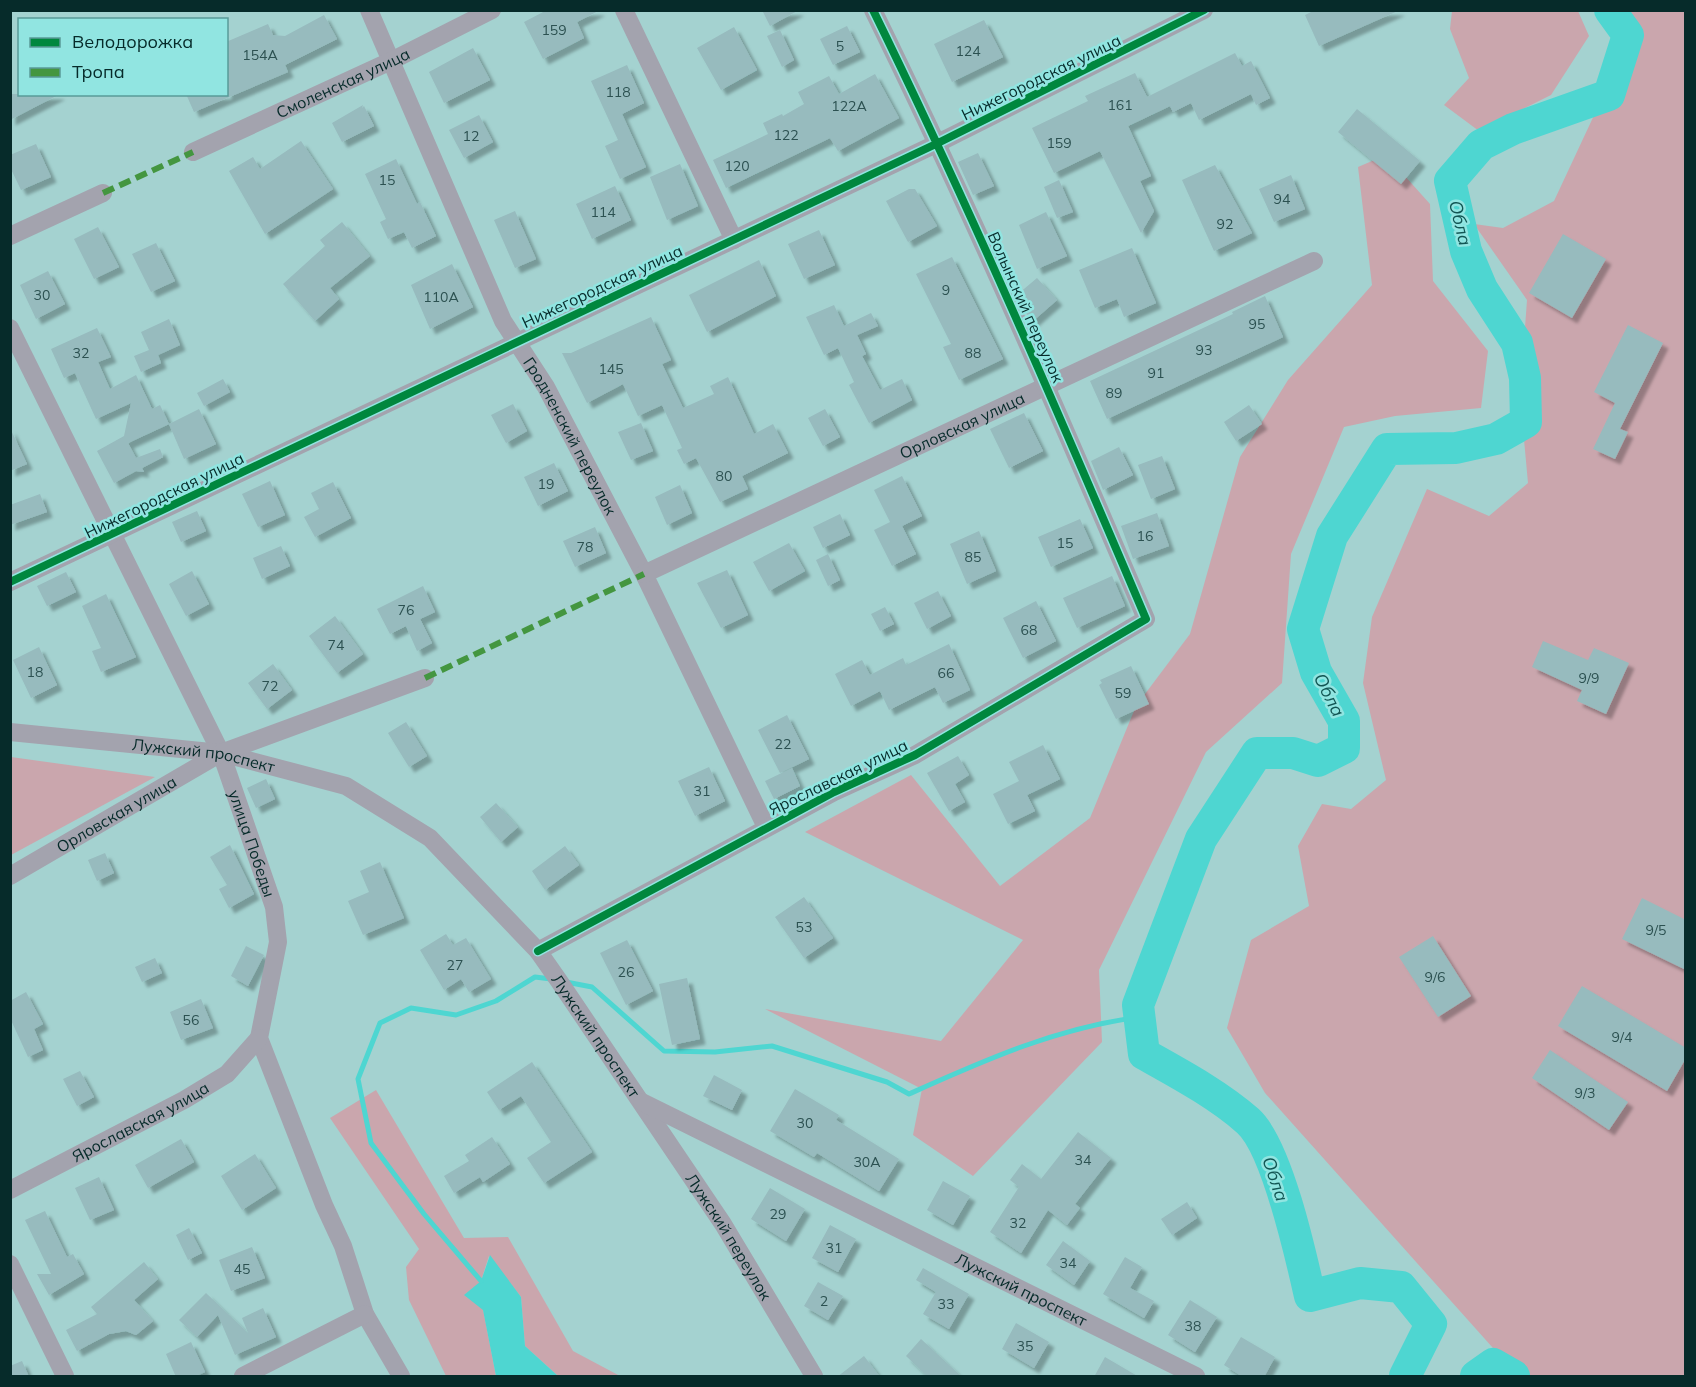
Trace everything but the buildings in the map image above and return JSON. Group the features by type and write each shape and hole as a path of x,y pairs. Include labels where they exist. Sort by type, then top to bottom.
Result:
{"street":[{"name":"Гродненский переулок","path":"369,10 393,60 503,321 546,387 644,574 766,827"},
{"name":"Смоленская улица","path":"193,152 393,60 492,10"},
{"path":"624,10 734,240"},
{"name":"Волынский переулок","path":"873,10 938,143 1047,386 1146,619"},
{"name":"Нижегородская улица","path":"10,582 515,341 938,143 1204,10"},
{"path":"10,236 103,193"},
{"name":"Орловская улица","path":"644,574 1314,261"},
{"name":"улица Победы","path":"10,328 221,753 274,907 278,942 259,1038"},
{"name":"Ярославская улица","path":"538,951 766,827 834,792 915,755 1146,619"},
{"name":"Орловская улица","path":"10,876 221,753 425,678"},
{"name":"Лужский проспект","path":"10,732 221,753 346,786 430,838 538,951 640,1101 1196,1377"},
{"path":"259,1038 324,1205 343,1246 365,1314 401,1377"},
{"name":"Ярославская улица","path":"10,1190 184,1100 227,1074 259,1038"},
{"name":"Лужский переулок","path":"640,1101 723,1224 814,1377"},
{"path":"10,1264 65,1377"},
{"path":"243,1377 365,1314"}],"shaded area":[{"path":"1452,11 1578,11 1589,36 1551,95 1479,131 1444,105 1469,78 1450,29"},
{"path":"1623,11 1685,11 1685,1376 1518,1376 1265,1093 1227,1028 1251,940 1309,906 1298,846 1322,804 1351,809 1386,780 1363,683 1372,617 1427,489 1489,516 1528,483 1520,396 1527,300 1474,224 1503,228 1554,201 1618,64"},
{"path":"1386,155 1430,204 1433,281 1488,351 1481,408 1395,416 1344,427 1291,554 1282,683 1206,752 1099,970 1102,1042 973,1176 913,1135 922,1089 765,1009 941,1041 1023,940 805,832 911,775 1000,886 1090,818 1136,706 1190,634 1240,457 1288,380 1372,285 1358,167"},
{"path":"11,757 155,777 11,855"},
{"path":"376,1090 464,1238 508,1237 573,1351 620,1376 558,1376 525,1346 521,1297 489,1256 481,1281 483,1309 496,1376 446,1376 409,1300 406,1267 419,1249 330,1118"}],"water":[{"path":"490,1255 521,1297 525,1346 558,1376 496,1376 483,1310 464,1295 481,1281"}],"waterway":[{"name":"Обла","path":"1405,1376 1431,1324 1401,1287 1360,1283 1310,1296 1301,1255 1278,1177 1259,1134 1248,1121 1224,1102 1144,1054 1138,1005 1201,839 1257,753 1293,753 1318,761 1344,748 1344,721 1316,672 1303,629 1332,536 1387,449 1456,448 1496,439 1526,422 1525,378 1517,343 1482,289 1466,251 1450,181 1481,145 1513,129 1609,95 1628,35 1610,10"},
{"path":"481,1281 424,1214 371,1143 358,1079 380,1023 411,1008 456,1015 496,1001 535,977 551,979"},
{"path":"566,982 592,987 664,1051 715,1052 772,1046 887,1082 909,1094 965,1069 1050,1037 1109,1022 1140,1017"},
{"name":"Обла","path":"1476,1376 1493,1364 1514,1376"}],"marked path":[{"path":"103,193 193,152"},
{"path":"425,678 644,574"}],"cycle path":[{"path":"538,951 834,792 915,755 1146,619 1014,313 873,10"},
{"path":"10,582 938,143 1204,10"}]}
